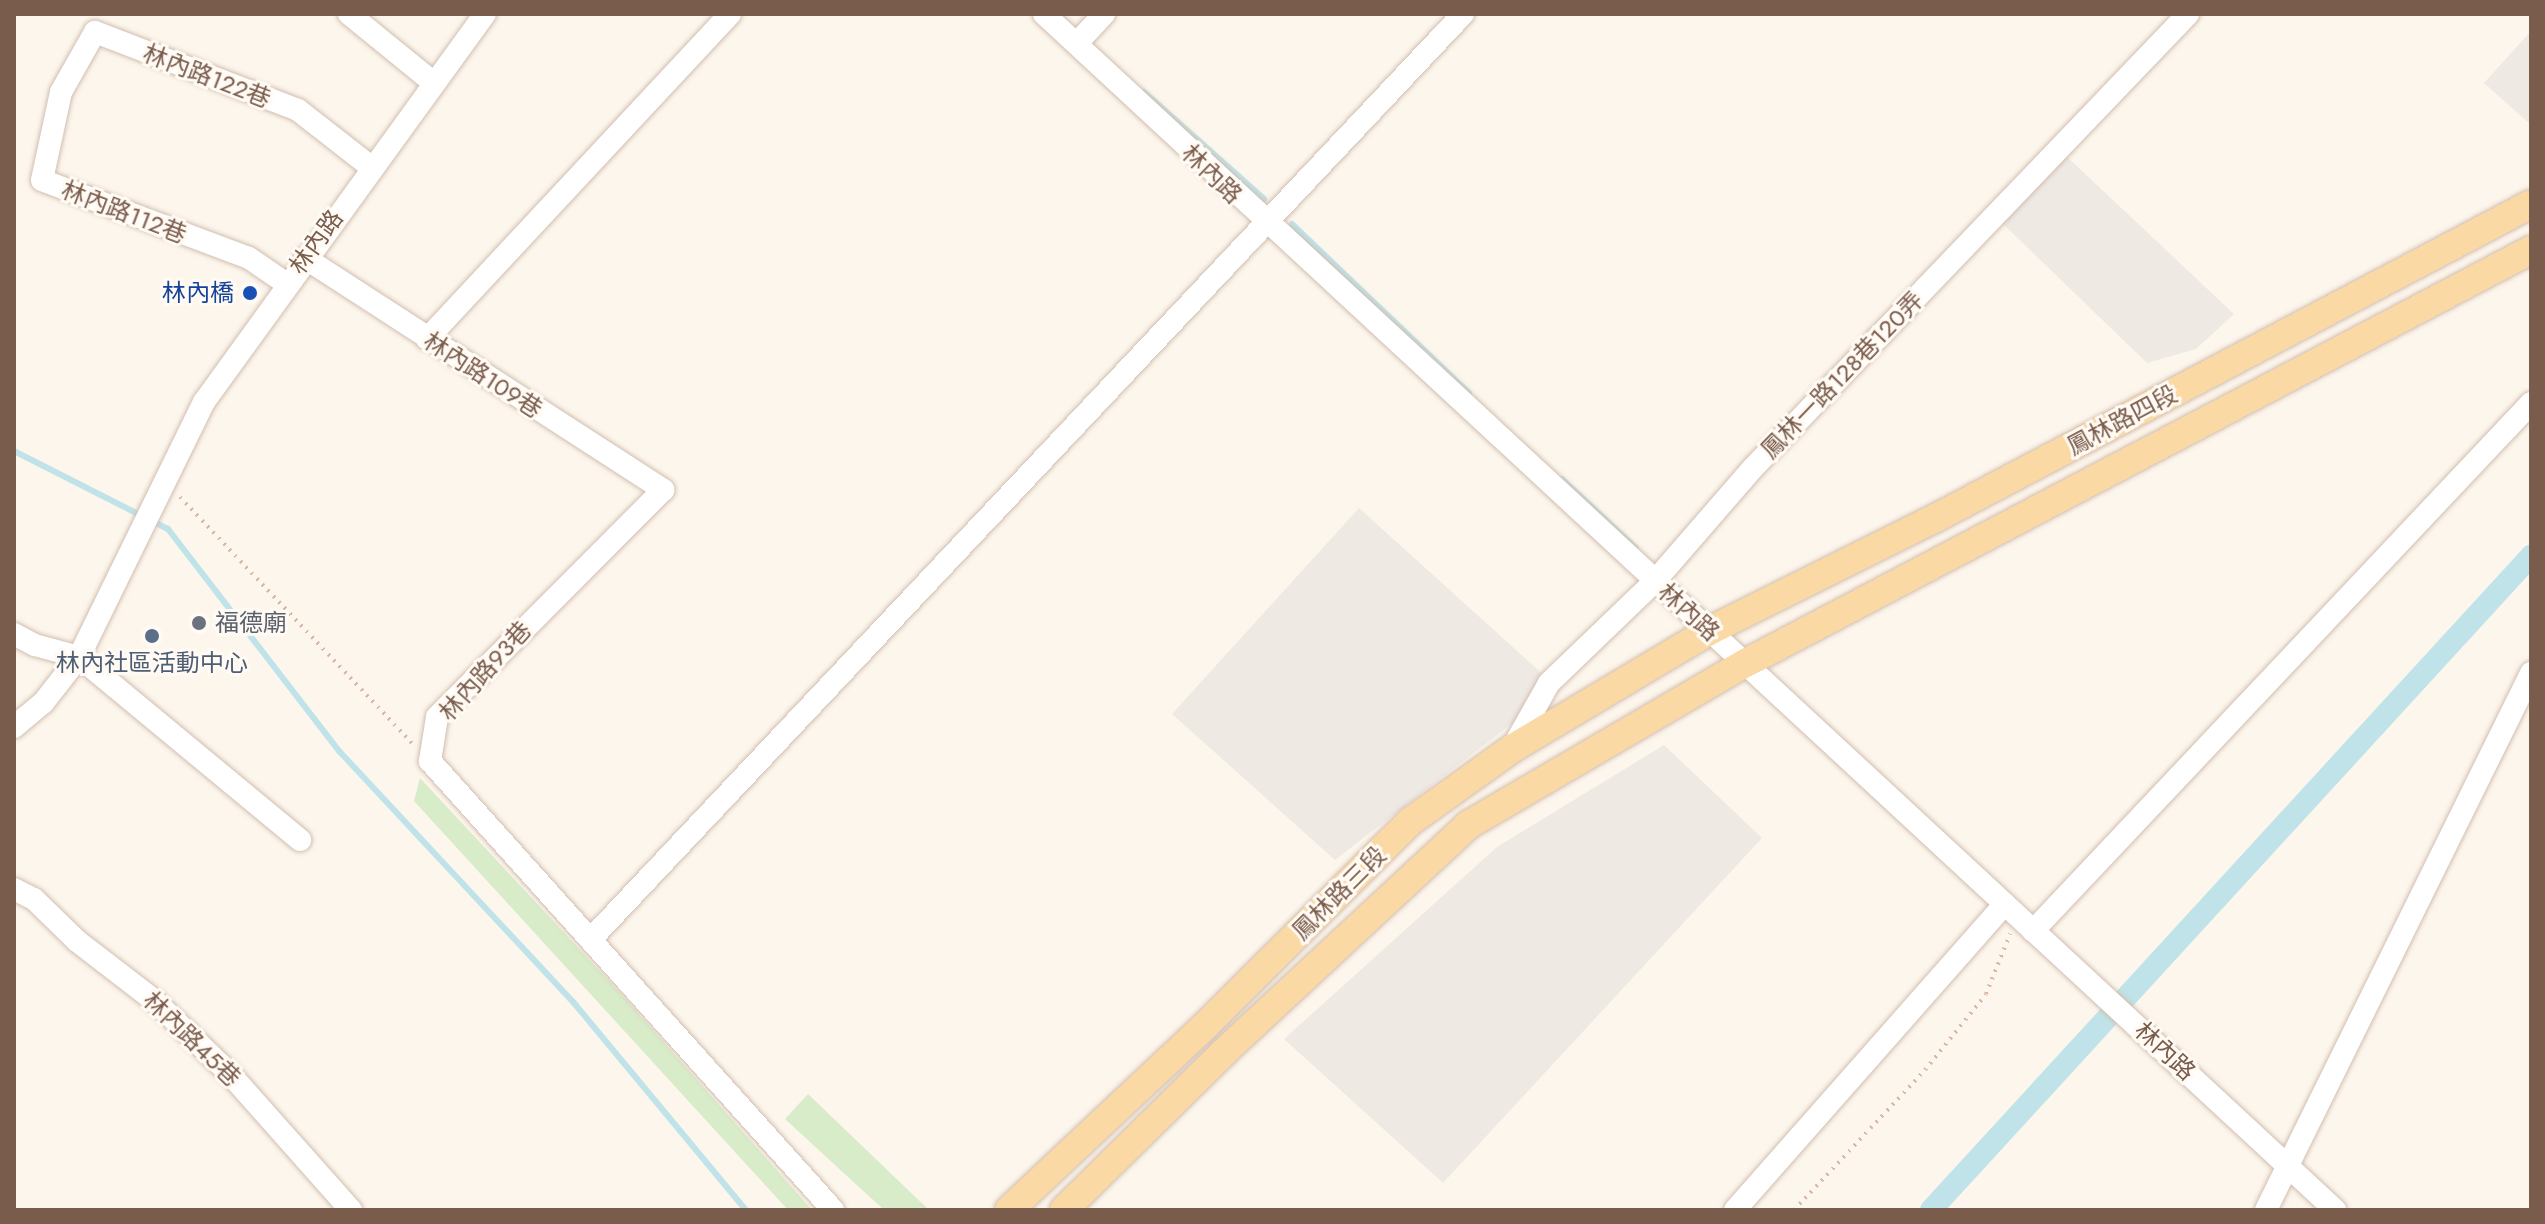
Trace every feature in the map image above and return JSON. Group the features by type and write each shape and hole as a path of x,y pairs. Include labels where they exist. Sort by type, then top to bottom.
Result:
{"main road":[{"name":"鳳林路四段","path":"1711,630 1932,520 2531,204"},
{"name":"鳳林路四段","path":"1744,664 2531,250"},
{"name":"鳳林路三段","path":"1009,1210 1206,1025 1411,821 1513,748 1711,630"},
{"name":"鳳林路三段","path":"1064,1210 1223,1053 1468,825 1744,664"}],"street":[{"path":"349,14 434,83"},
{"name":"林內路","path":"165,481 204,402 305,258 485,14"},
{"path":"427,339 730,14"},
{"name":"林內路","path":"1044,14 1266,224 1474,408 1744,664 2335,1210"},
{"path":"1077,43 1104,14"},
{"path":"591,939 1463,14"},
{"name":"鳳林一路128巷120弄","path":"1513,748 1549,683 1655,581 1753,468 2188,14"},
{"name":"林內路122巷","path":"61,92 95,32 298,110 371,167"},
{"name":"林內路112巷","path":"61,92 42,180 249,258 287,284"},
{"name":"林內路109巷","path":"305,258 663,490"},
{"path":"1735,1210 2019,918 2531,403"},
{"path":"14,727 43,703 79,657 165,481"},
{"name":"林內路93巷","path":"430,761 437,717 663,490"},
{"path":"14,634 79,657 300,840"},
{"path":"2266,1210 2285,1164 2531,673"},
{"path":"430,761 833,1210"},
{"name":"林內路45巷","path":"14,889 34,899 77,941 155,1001 231,1075 351,1210"}],"path":[{"path":"165,481 430,761"},
{"path":"1794,1210 1925,1070 1986,994 2019,918"}],"shaded area":[{"path":"2531,31 2531,125 2484,83"},
{"path":"2064,154 2234,314 2196,349 2147,363 2001,222"},
{"path":"1359,508 1558,688 1335,860 1172,714"},
{"path":"1664,745 1762,838 1443,1183 1284,1039 1497,847"}],"green space":[{"path":"420,778 623,996 812,1210 788,1210 414,801"},
{"path":"808,1094 929,1210 884,1210 785,1119"}],"waterway":[{"path":"1144,92 1264,199"},
{"path":"1292,224 1469,393"},
{"path":"14,451 168,529 340,752 574,1003 746,1210"},
{"path":"1562,479 1636,548"},
{"path":"1931,1210 2531,556"}],"place":[{"name":"林內橋","path":"250,293"},
{"name":"福德廟","path":"199,623"},
{"name":"林內社區活動中心","path":"152,636"}]}
